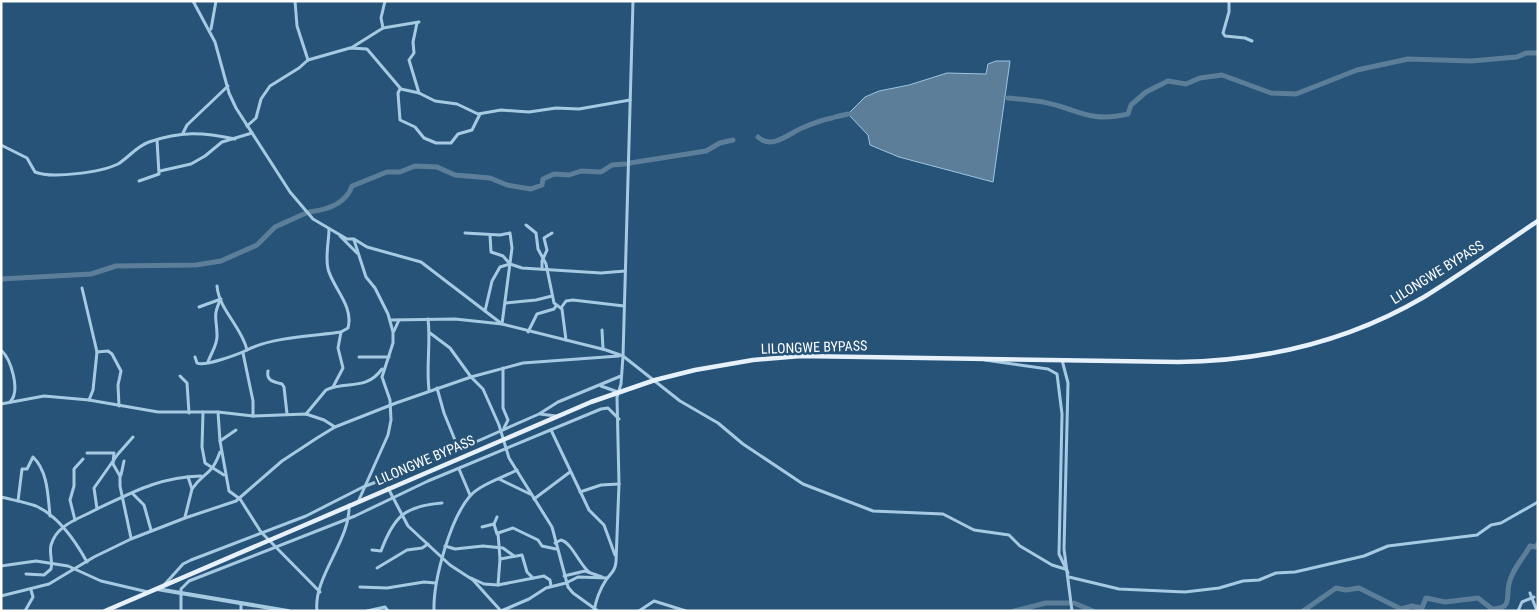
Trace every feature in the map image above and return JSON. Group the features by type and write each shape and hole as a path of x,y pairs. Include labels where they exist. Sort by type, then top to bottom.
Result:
{"main road":[{"name":"LILONGWE BYPASS","path":"105,611 557,416 655,380 721,364 801,356 978,357 1178,362 1229,360 1278,353 1314,344 1354,330 1423,297 1538,221"}],"street":[{"path":"193,1 211,33 232,100 252,134 299,204 316,222 347,239 354,239 367,247 421,262 502,324"},
{"path":"211,33 216,1"},
{"path":"295,1 296,26 308,60"},
{"path":"383,28 381,18 385,1"},
{"path":"594,609 607,578 613,573 616,558 619,484 618,392 621,376 624,306 633,1"},
{"path":"1229,1 1230,12 1223,33 1252,41"},
{"path":"247,126 256,118 261,99 270,86 299,68 308,60 350,48 383,28 418,22 413,42 414,53 409,60 419,92"},
{"path":"350,48 367,49 400,89 419,92 435,101 457,104 480,114 501,110 529,112 556,108 577,109 630,100"},
{"path":"183,134 187,125 228,86"},
{"path":"400,89 398,93 400,120 409,122 422,137 436,143 451,142 458,134 472,130 480,114"},
{"path":"1,145 27,158 35,172 40,174 86,173 113,166 146,143 183,134 195,132 235,138"},
{"path":"160,171 190,164 205,156 222,142 252,134"},
{"path":"139,181 157,176 160,171 158,140"},
{"path":"526,225 536,233 538,249 548,271 552,296 556,306 561,308"},
{"path":"329,228 358,254"},
{"path":"195,357 199,364 283,340 341,332 349,325 344,300 335,287 328,271 329,228"},
{"path":"542,269 546,250 544,238 552,232"},
{"path":"465,233 490,235 510,233 512,243 502,324"},
{"path":"490,235 491,252 503,256 510,264 522,268 548,271 624,271"},
{"path":"306,414 320,394 333,387 355,386 379,373 389,357 394,341 391,320 375,288 366,278 354,239"},
{"path":"485,311 492,281 500,267 510,264"},
{"path":"217,286 221,299 244,337 247,350"},
{"path":"82,288 97,352 93,390 90,400"},
{"path":"506,303 536,300 552,296"},
{"path":"199,307 221,299"},
{"path":"208,362 218,335 214,323 217,306 221,299"},
{"path":"566,340 561,308 566,301 573,300 624,306"},
{"path":"528,332 537,314 554,309 556,306"},
{"path":"428,319 430,333 427,372 429,390"},
{"path":"391,320 455,319 502,324 528,332 603,349 622,356 680,401 718,423 743,444 803,484 873,511 914,511 943,514 974,530 1009,535 1020,546 1065,569"},
{"path":"393,332 399,320"},
{"path":"602,330 603,349"},
{"path":"333,387 343,368 338,348 341,332"},
{"path":"430,333 450,348 471,377 483,389 502,430 508,458 552,527 556,549 564,567 566,583 573,593 598,611"},
{"path":"1,350 10,359 15,384 12,399 9,402"},
{"path":"97,352 108,351 112,354 121,372 118,384 119,406"},
{"path":"242,353 254,401 253,416"},
{"path":"1,596 49,584 87,562 151,530 240,499 282,460 335,427 429,390 503,368 539,360 622,356"},
{"path":"359,357 389,357"},
{"path":"978,357 990,362 1048,369 1058,374 1062,414 1058,554 1069,575 1119,589 1185,592 1220,588 1243,581 1262,579 1279,573 1295,572 1364,556 1388,546 1477,535 1490,525 1501,523 1538,502"},
{"path":"1062,359 1068,383 1064,539 1072,611"},
{"path":"358,502 362,487 388,435 391,420 389,397 382,383 384,366"},
{"path":"502,430 508,420 503,408 503,368"},
{"path":"268,371 271,381 275,384 282,384 284,387 287,414"},
{"path":"180,376 187,383 189,412"},
{"path":"164,584 182,564 313,513 362,487 387,480 459,450 539,414 558,402 601,386 621,376"},
{"path":"601,386 618,392"},
{"path":"437,388 444,413 459,450"},
{"path":"1,404 44,396 90,400 158,412 218,412 253,416 306,414 324,420 335,427"},
{"path":"182,611 182,585 189,581 350,518 459,468 606,408 619,419"},
{"path":"203,412 202,447 205,463 225,476"},
{"path":"218,412 221,450 225,476 230,492 240,499 268,540 320,592"},
{"path":"539,414 557,416"},
{"path":"220,442 236,430"},
{"path":"551,430 590,512 604,525 616,558"},
{"path":"97,509 94,488 113,460 133,437"},
{"path":"26,574 44,575 51,569 51,545 61,527 162,480 188,476 207,476 213,469 221,450"},
{"path":"87,453 113,452 114,467 120,476"},
{"path":"18,501 22,469 27,469 33,457 40,466 46,483 50,516"},
{"path":"75,520 70,500 74,486 74,469 83,458"},
{"path":"124,461 120,476 120,486 131,539"},
{"path":"459,468 470,495"},
{"path":"434,611 435,583 445,546 470,495 517,470"},
{"path":"534,499 570,472"},
{"path":"188,476 192,488"},
{"path":"185,518 192,488 201,476"},
{"path":"499,479 531,494"},
{"path":"580,492 601,485 619,484"},
{"path":"388,488 408,526 442,558 468,577 501,611 529,599 551,586 566,583 578,577 602,577"},
{"path":"132,493 144,505 151,530"},
{"path":"1,497 35,506 50,516 76,543 87,562"},
{"path":"372,550 381,551 394,524 402,514 425,504 442,503"},
{"path":"317,611 325,574 350,518 349,505"},
{"path":"497,516 494,524 500,559 498,586"},
{"path":"482,526 494,524"},
{"path":"497,535 505,529 513,528 538,540 542,546 556,549"},
{"path":"555,544 562,540 568,544 573,555 589,572"},
{"path":"377,568 407,550 422,548 428,544"},
{"path":"445,546 455,549 483,546 505,548 514,556"},
{"path":"500,559 522,555 527,572 533,578"},
{"path":"1,566 36,561 76,568 92,578 148,592"},
{"path":"564,576 574,572 589,572 607,578"},
{"path":"468,577 484,584 498,586 546,576 550,580 551,586"},
{"path":"360,587 387,588 424,582 435,583"},
{"path":"154,589 288,611"},
{"path":"26,611 33,597 31,590"},
{"path":"1530,593 1534,597 1537,611"},
{"path":"1518,611 1522,602 1534,597"},
{"path":"639,611 654,601 686,611"},
{"path":"241,611 242,604"},
{"path":"118,605 120,611"},
{"path":"367,611 385,607 388,611"}],"water":[{"path":"996,61 1010,61 993,182 899,157 870,145 868,135 848,114 865,97 879,91 909,85 947,73 986,74 988,64"}],"waterway":[{"path":"1008,98 1043,102 1084,114 1103,117 1128,114 1131,105 1146,92 1168,81 1186,84 1200,78 1222,75 1271,93 1296,94 1357,70 1408,59 1471,61 1538,53"},
{"path":"835,117 848,114"},
{"path":"758,137 763,141 769,142 780,140 809,125 832,118"},
{"path":"630,163 706,151 720,143 733,140"},
{"path":"309,212 329,208 341,202 352,186 387,172 400,172 415,166 437,167 455,175 490,178 507,185 531,189 542,185 543,179 554,174 569,175 581,171 601,172 612,165 625,164"},
{"path":"1,279 91,274 116,266 196,265 221,261 257,245 275,227 306,213"},
{"path":"1303,611 1336,588 1346,590 1359,588 1401,609 1412,606 1422,608 1426,598 1445,602 1478,598 1492,609 1500,608 1507,602 1510,579 1515,569 1530,546 1535,547 1538,544"},
{"path":"1014,611 1046,603 1070,603"},
{"path":"1074,603 1093,611"}]}
